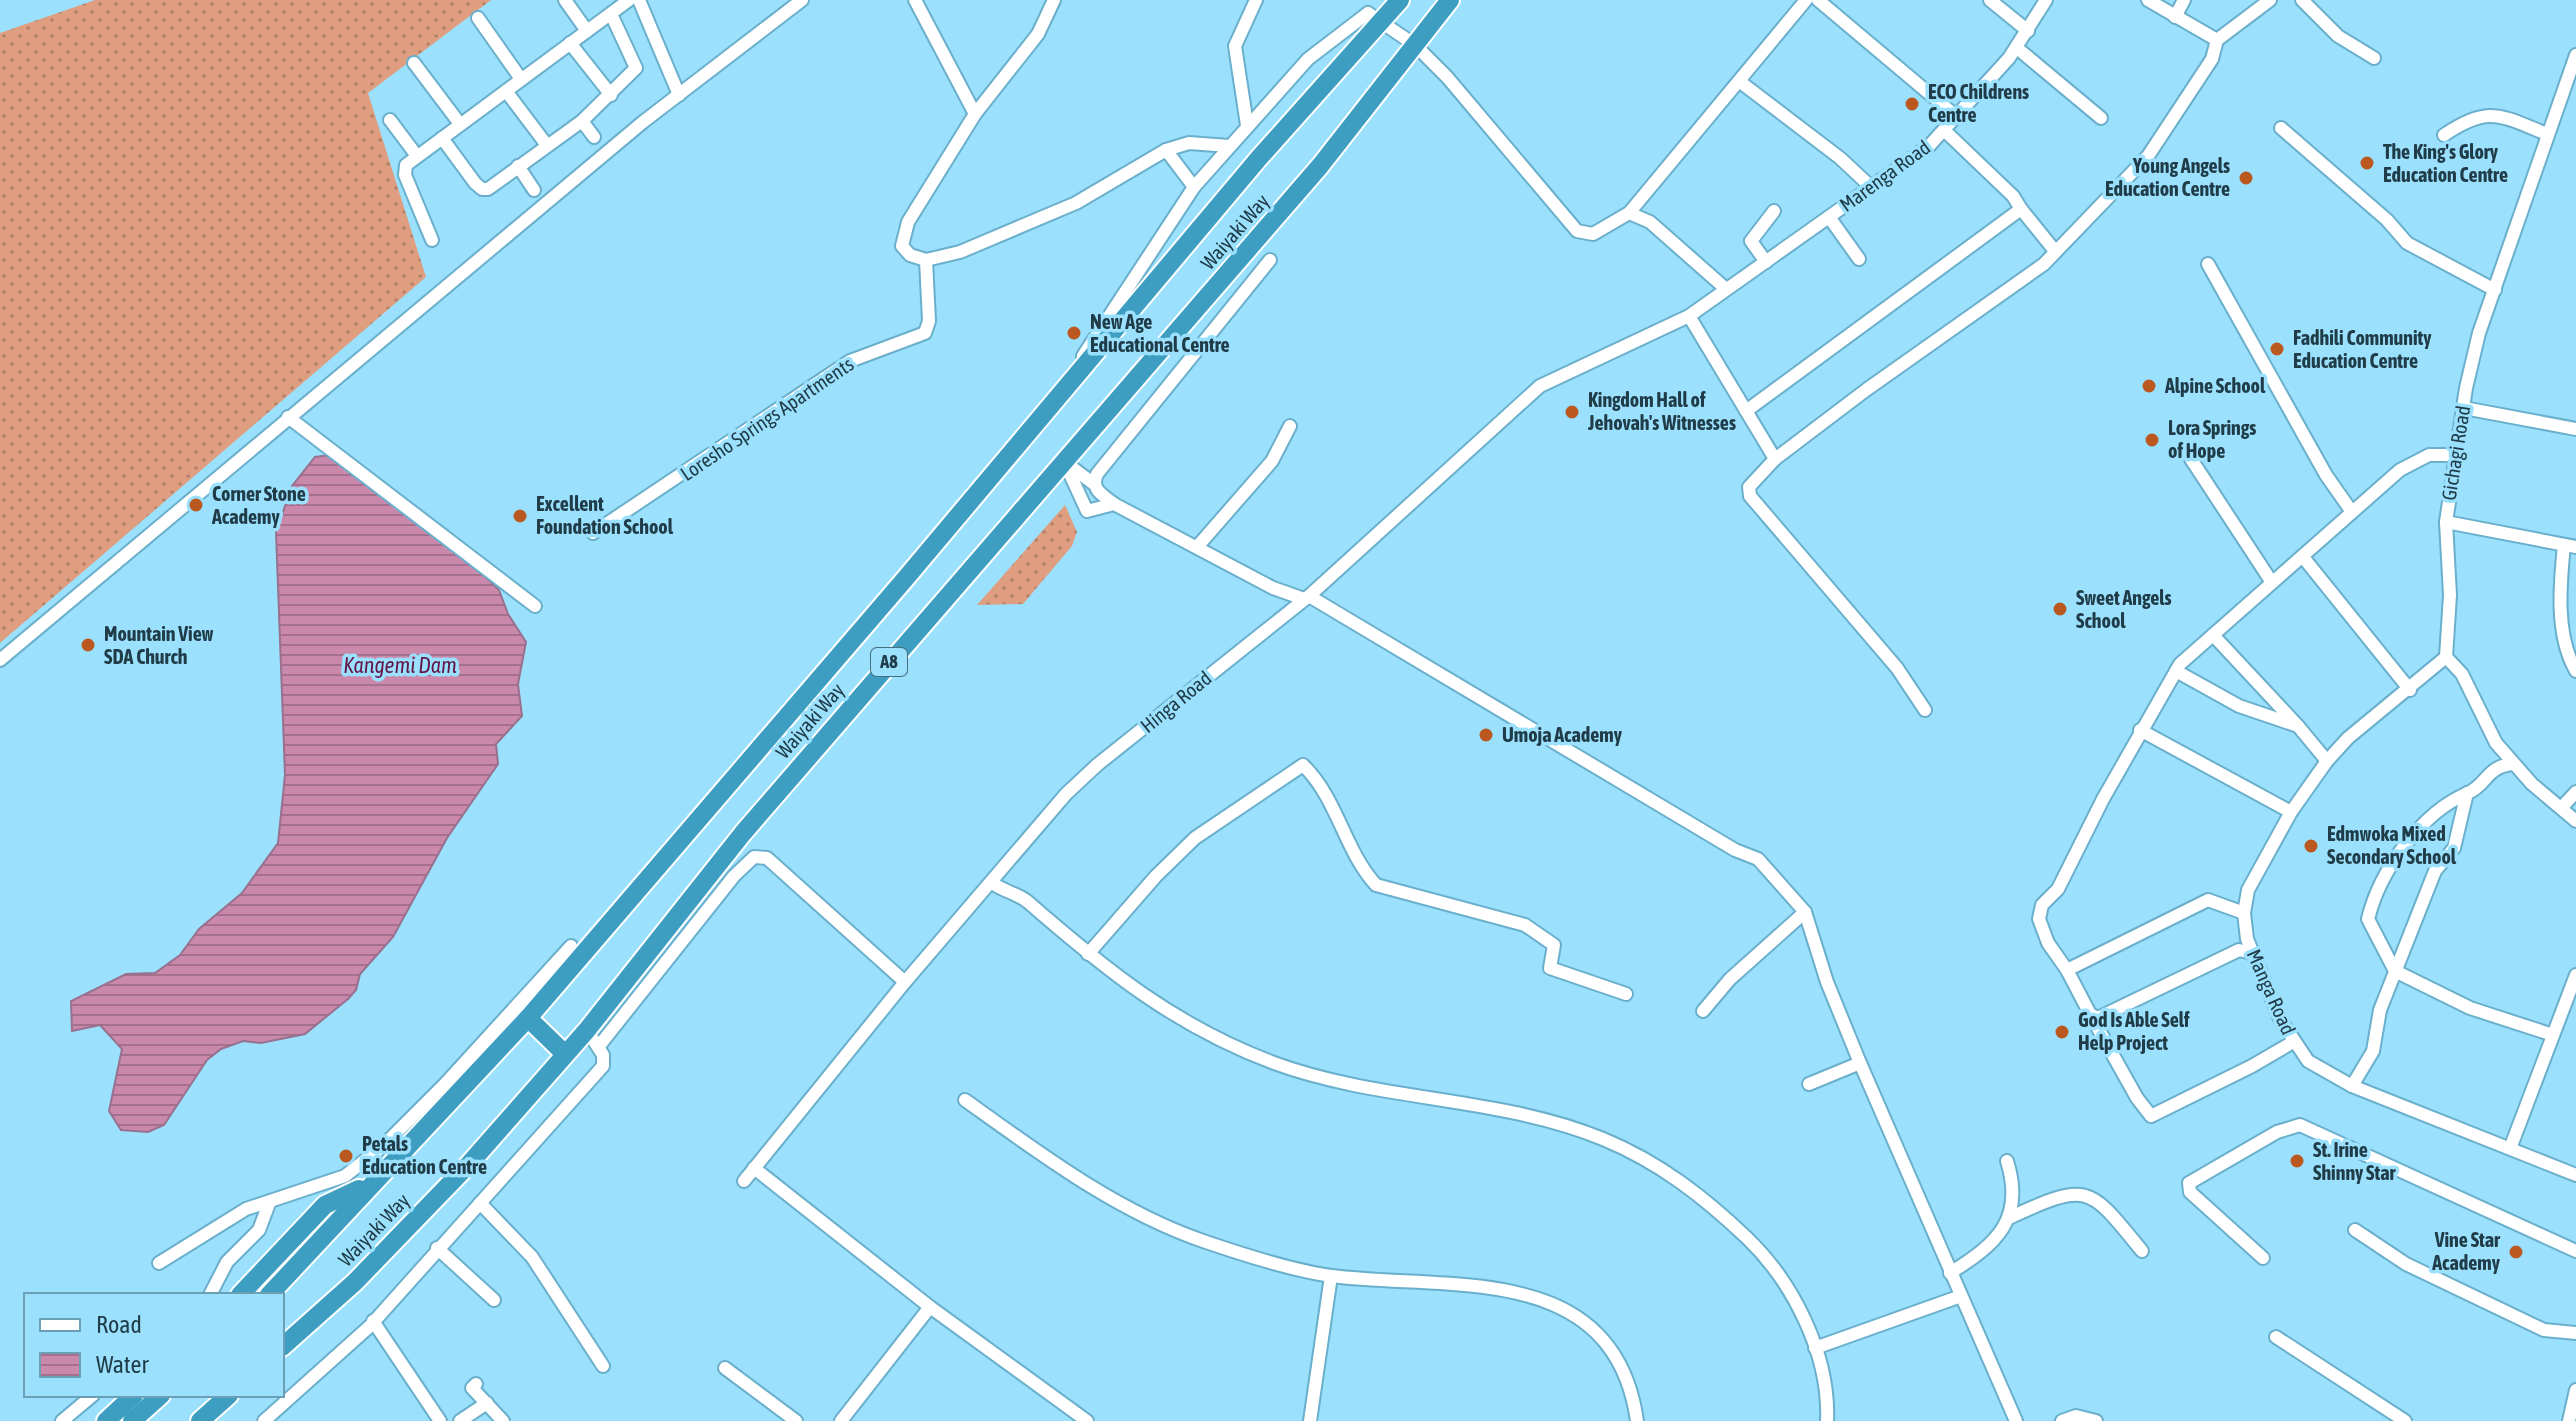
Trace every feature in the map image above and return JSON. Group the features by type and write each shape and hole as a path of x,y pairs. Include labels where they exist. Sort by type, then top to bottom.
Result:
{"highway":[{"name":"Waiyaki Way","path":"271,1293 528,1018 905,579 1375,17 1400,0"},
{"name":"Waiyaki Way","path":"284,1345 355,1282 407,1228 587,1030 719,863 1320,166 1450,0"},
{"path":"528,1018 543,1037 565,1054"},
{"path":"242,1293 325,1205 370,1184"},
{"path":"106,1421 132,1397"},
{"path":"132,1421 159,1397"},
{"path":"200,1421 227,1397"}],"street":[{"path":"565,0 587,31"},
{"path":"432,240 404,171 417,156 629,0"},
{"path":"639,0 679,95"},
{"path":"0,660 288,417 679,95 802,0"},
{"path":"915,0 975,114"},
{"path":"1054,0 1038,34 975,114 902,235 905,251 926,260 960,252 1076,203 1166,150 1189,143 1229,146"},
{"path":"1247,125 1235,46 1256,0"},
{"path":"1375,17 1377,0"},
{"path":"1375,17 1415,45 1447,77 1572,228 1583,234 1593,234 1629,213 1806,0"},
{"path":"1818,0 1957,117"},
{"path":"1990,0 2028,31"},
{"name":"Marenga Road","path":"1689,316 1945,131 2017,48 2046,0"},
{"path":"2148,0 2217,40"},
{"path":"2175,17 2184,0"},
{"path":"1925,710 1897,668 1750,496 1749,487 1775,459 1866,390 2044,264 2148,156 2212,59 2217,40 2270,0"},
{"path":"2302,0 2338,36 2374,58"},
{"path":"442,138 482,189 488,189 546,144 582,121 611,95 636,64 611,14"},
{"path":"1058,393 1194,187 1316,52 1375,17"},
{"path":"478,18 521,79"},
{"path":"570,43 611,95"},
{"path":"2017,48 2101,118"},
{"name":"Gichagi Road","path":"2446,657 2450,595 2446,522 2455,455 2479,333 2576,55"},
{"path":"414,63 460,124"},
{"path":"1739,81 1840,158 1871,187"},
{"path":"506,91 546,144"},
{"path":"2444,135 2480,115 2501,114 2547,134"},
{"path":"390,120 417,156"},
{"path":"582,121 594,137"},
{"path":"2281,128 2387,220 2407,243 2495,290"},
{"path":"1945,131 2013,196 2055,251"},
{"path":"1166,150 1194,187"},
{"path":"518,166 534,190"},
{"path":"1746,411 2021,209"},
{"path":"1766,262 1752,247 1751,241 1774,211"},
{"path":"1629,213 1650,222 1726,289"},
{"path":"1829,217 1859,259"},
{"name":"Loresho Springs Apartments","path":"593,533 850,361 925,333 929,321 926,260"},
{"path":"1270,260 1097,474 1094,484 1096,491 1114,504 1273,588 1306,598 1735,850 1758,859 1805,912 1827,982 1860,1063 2016,1421"},
{"path":"2208,264 2326,475 2352,512"},
{"path":"1689,316 1775,459"},
{"name":"Hinga Road","path":"744,1181 905,982 1097,765 1306,598 1540,386 1689,316"},
{"path":"2464,408 2576,429"},
{"path":"288,417 535,606"},
{"path":"1197,547 1272,461 1290,426"},
{"path":"2293,1042 2151,1116 2137,1098 2067,970 2048,943 2039,919 2042,905 2058,889 2140,730 2176,671 2271,581 2303,557 2400,470 2429,455 2455,455"},
{"path":"2191,459 2271,581"},
{"path":"1064,461 1094,484"},
{"path":"1064,461 1087,511 1114,504"},
{"path":"2446,522 2570,546 2560,601 2569,656 2576,671"},
{"path":"2303,557 2410,690"},
{"path":"2213,635 2327,761"},
{"path":"2446,657 2462,674 2483,720 2512,764 2576,821"},
{"name":"Manga Road","path":"2446,657 2410,690 2348,738 2327,761 2291,812 2248,890 2244,913 2252,953 2293,1042 2308,1061 2352,1086 2511,1146 2576,1175"},
{"path":"2176,671 2239,706 2298,726"},
{"path":"2140,730 2291,812"},
{"path":"2512,764 2497,766 2467,793 2455,797 2424,821 2393,863 2370,908 2368,919 2395,971 2470,1008 2553,1035"},
{"path":"1088,954 1156,876 1195,838 1303,765 1342,820 1362,870 1376,885 1525,925 1554,945 1550,968 1626,994"},
{"path":"2562,807 2576,792"},
{"path":"2352,1086 2373,1051 2380,1010 2435,871 2454,848 2467,793"},
{"path":"599,1046 734,876 754,857 767,858 905,982"},
{"path":"719,863 734,876"},
{"path":"991,882 1024,899 1149,1002 1210,1035 1278,1064 1351,1084 1555,1123 1602,1139 1676,1178 1720,1212 1767,1257 1794,1298 1815,1348 1827,1421"},
{"path":"2067,970 2208,900 2244,913"},
{"path":"1703,1011 1730,979 1805,912"},
{"path":"159,1263 246,1209 345,1176 383,1146 571,946"},
{"path":"2090,1014 2106,1016 2239,950 2252,953"},
{"path":"2511,1146 2576,975"},
{"path":"264,1421 373,1321 603,1066 599,1046 587,1030"},
{"path":"1809,1084 1860,1063"},
{"path":"965,1100 1059,1166 1145,1217 1200,1240 1331,1276 1481,1285 1508,1290 1561,1310 1580,1321 1606,1345 1632,1392 1637,1421"},
{"path":"2263,1258 2190,1192 2189,1183 2277,1132 2300,1125 2576,1251"},
{"path":"2007,1161 2012,1187 2011,1217"},
{"path":"754,1168 930,1307 1087,1421"},
{"path":"1950,1273 1990,1244 2011,1217 2049,1199 2077,1192 2094,1199 2113,1216 2142,1251"},
{"path":"211,1293 227,1262 259,1230 270,1201"},
{"path":"480,1203 532,1257 603,1366"},
{"path":"2355,1230 2406,1264 2544,1330 2576,1333"},
{"path":"437,1248 494,1300"},
{"path":"1310,1421 1331,1276"},
{"path":"1815,1348 1961,1296"},
{"path":"841,1421 930,1307"},
{"path":"373,1321 440,1421"},
{"path":"2276,1337 2405,1421"},
{"path":"725,1368 796,1421"},
{"path":"476,1384 472,1388 503,1421"},
{"path":"2569,1421 2576,1390"},
{"path":"62,1421 91,1397"},
{"path":"460,1421 487,1403"},
{"path":"2062,1421 2076,1416 2096,1421"}],"shaded area":[{"path":"95,0 491,0 368,93 426,277 0,643 0,33"},
{"path":"1065,505 1077,532 1072,546 1023,604 977,605"}],"water":[{"name":"Kangemi Dam","path":"331,455 457,549 499,590 508,614 526,642 518,684 522,716 496,744 498,764 447,838 393,937 360,974 356,990 348,999 305,1034 261,1043 243,1041 221,1049 207,1060 164,1125 148,1132 121,1130 109,1111 122,1049 100,1025 72,1031 71,1001 126,974 155,973 180,955 199,929 242,893 278,843 285,775 276,532 292,486 315,457"}],"place":[{"name":"ECO Childrens Centre","path":"1912,104"},
{"name":"The King's Glory Education Centre","path":"2367,163"},
{"name":"Young Angels Education Centre","path":"2246,178"},
{"name":"New Age Educational Centre","path":"1074,333"},
{"name":"Fadhili Community Education Centre","path":"2277,349"},
{"name":"Alpine School","path":"2149,386"},
{"name":"Kingdom Hall of Jehovah's Witnesses","path":"1572,412"},
{"name":"Lora Springs of Hope","path":"2152,440"},
{"name":"Corner Stone Academy","path":"196,505"},
{"name":"Excellent Foundation School","path":"520,516"},
{"name":"Sweet Angels School","path":"2060,609"},
{"name":"Mountain View SDA Church","path":"88,645"},
{"name":"Umoja Academy","path":"1486,735"},
{"name":"Edmwoka Mixed Secondary School","path":"2311,846"},
{"name":"God Is Able Self Help Project","path":"2062,1032"},
{"name":"Petals Education Centre","path":"346,1156"},
{"name":"St. Irine Shinny Star","path":"2297,1161"},
{"name":"Vine Star Academy","path":"2516,1252"}]}
